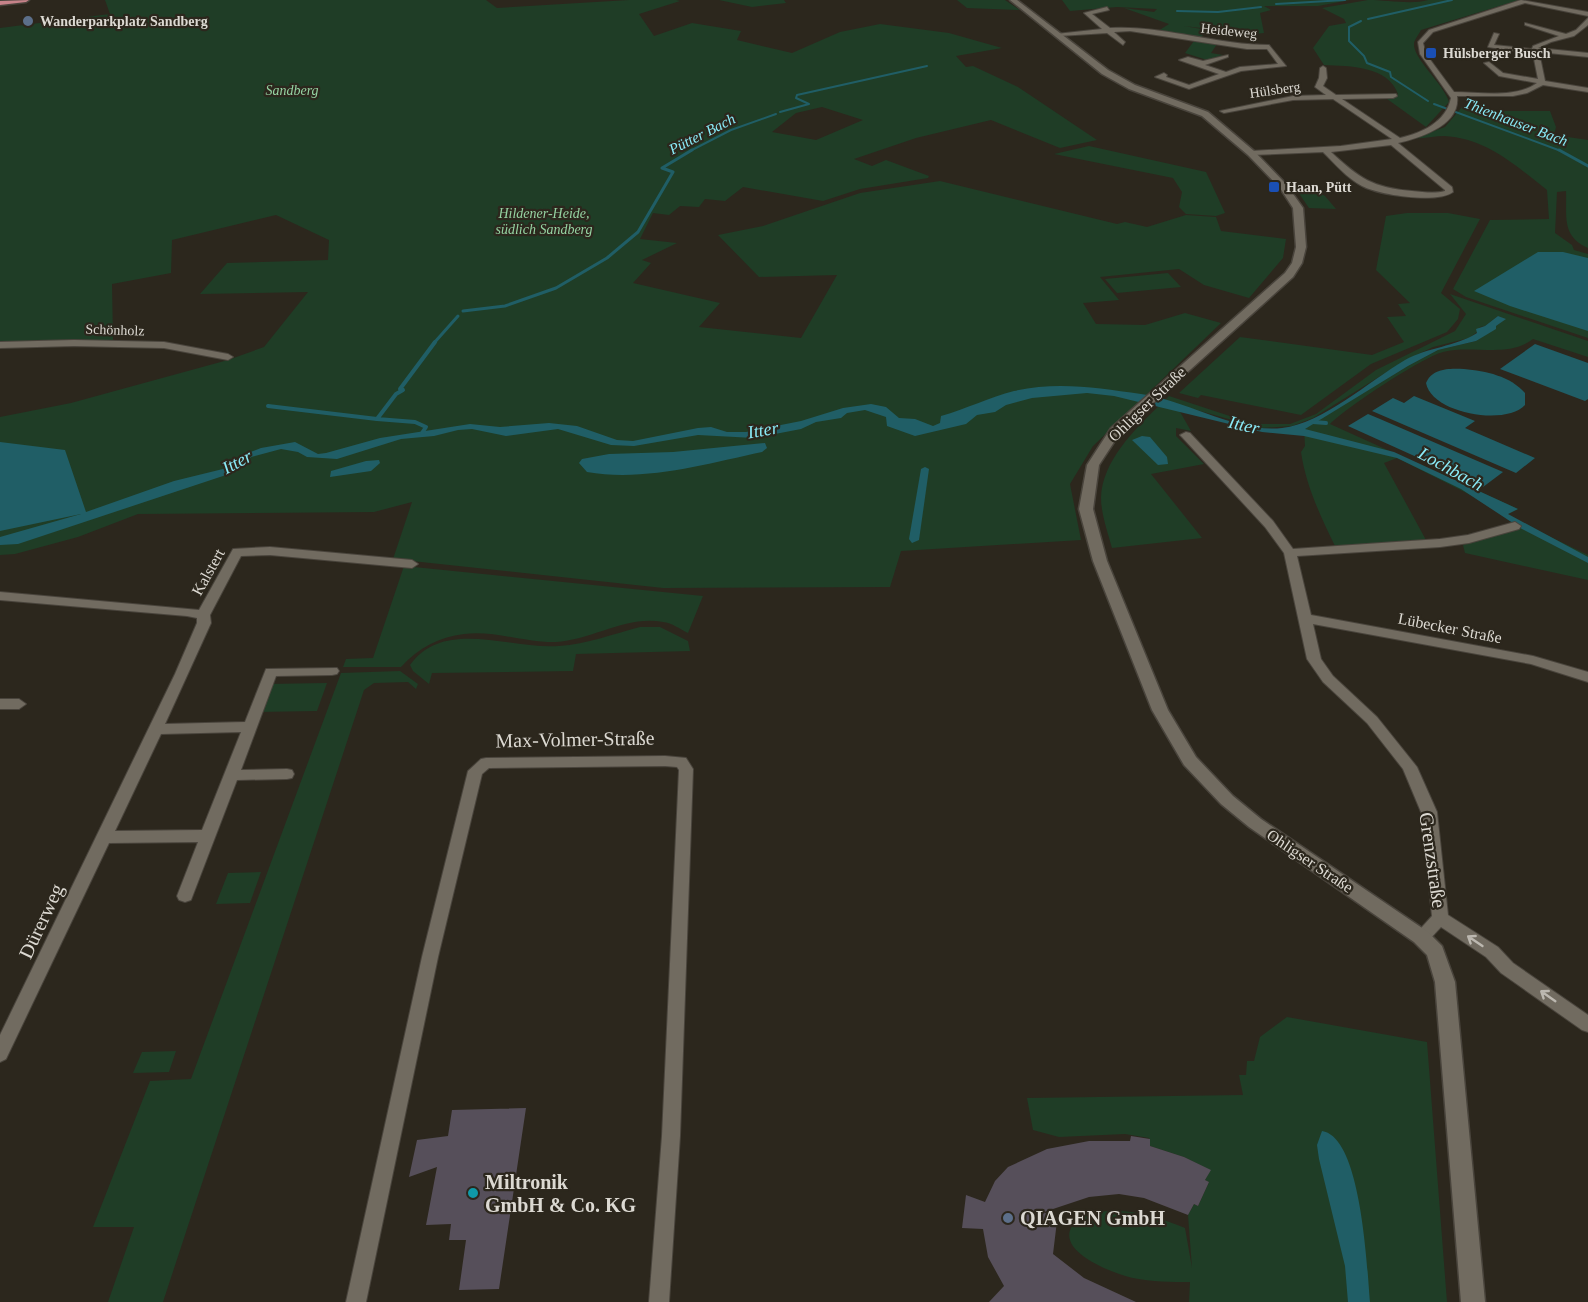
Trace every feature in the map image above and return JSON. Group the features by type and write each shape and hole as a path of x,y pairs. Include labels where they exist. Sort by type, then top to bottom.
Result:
{"main road":[{"path":"0,3 26,0"},
{"name":"Ohligser Straße","path":"1013,0 1118,80 1214,119 1283,186 1299,208 1301,247 1297,263 1277,287 1115,431 1100,452 1089,480 1086,509 1100,561 1160,710 1179,747 1204,777 1255,823 1421,937"},
{"path":"1421,937 1435,951 1445,982 1473,1302"}],"street":[{"path":"1251,153 1394,140 1427,132 1450,114 1454,104 1454,94 1423,54 1420,43 1431,31 1527,1 1588,14"},
{"path":"1107,9 1087,13 1123,43"},
{"path":"1541,83 1535,51 1537,45 1583,30 1588,20"},
{"path":"1527,24 1567,36"},
{"name":"Heideweg","path":"1059,34 1130,29 1248,47 1269,47 1283,66 1240,69 1189,87 1159,77 1164,75"},
{"path":"1496,34 1490,46 1588,55"},
{"name":"Heideweg","path":"1226,56 1201,64 1227,74"},
{"path":"1486,63 1501,75 1588,90"},
{"name":"Hülsberg","path":"1323,68 1323,78 1318,85 1330,97"},
{"path":"1454,94 1517,93 1532,90 1541,83"},
{"name":"Hülsberg","path":"1224,111 1281,99 1393,96"},
{"path":"1323,148 1359,183 1369,188 1387,192 1419,194 1449,192 1449,189 1394,140 1330,97"},
{"name":"Schönholz","path":"0,345 74,343 164,345 228,357"},
{"name":"Grenzstraße","path":"1186,435 1269,524 1290,553 1309,644 1320,669 1372,720 1413,773 1429,812 1440,918 1421,937"},
{"path":"1290,553 1440,543 1469,539 1515,526"},
{"name":"Kalstert","path":"0,596 203,615 237,552 270,551 412,564"},
{"name":"Dürerweg","path":"0,1054 155,729 204,623 203,615"},
{"name":"Lübecker Straße","path":"1304,618 1539,662 1588,677"},
{"path":"185,896 271,672 332,670"},
{"path":"0,704 19,704"},
{"path":"155,729 249,728"},
{"name":"Max-Volmer-Straße","path":"356,1302 430,957 475,771 486,763 665,761 681,762 686,769 671,1136 659,1302"},
{"path":"230,775 287,774"},
{"path":"104,837 208,836"},
{"path":"1440,918 1492,952 1507,968 1588,1025"}],"green space":[{"path":"105,0 486,0 497,8 629,0 676,0 680,1 639,14 654,36 692,23 741,31 737,40 792,53 840,32 880,24 949,33 1002,48 956,56 966,67 973,66 1018,87 1097,140 1060,148 991,120 916,138 854,159 872,166 886,160 929,176 928,178 860,189 823,201 743,187 725,201 705,199 699,207 680,206 669,215 653,213 640,239 677,243 642,260 651,263 633,283 720,303 699,327 801,338 837,275 759,277 718,235 763,226 860,193 940,181 1117,224 1125,222 1147,227 1186,215 1216,217 1221,231 1286,239 1283,258 1249,298 1204,285 1179,269 1100,277 1119,300 1083,303 1096,324 1145,325 1185,313 1221,323 1093,446 1070,484 1081,540 901,551 890,587 663,588 393,559 412,502 374,512 138,514 78,537 15,554 0,555 0,417 71,403 228,360 264,347 308,292 200,294 227,263 328,260 329,240 276,215 172,240 171,273 112,284 113,340 0,342 0,28 110,14","holes":["822,107 863,120 816,140 772,132 796,113"]},
{"path":"719,0 784,0 786,3 752,7"},
{"path":"957,0 1005,0 1020,10 967,8"},
{"path":"1062,0 1350,0 1318,6 1264,6 1271,10 1260,13 1264,33 1253,34 1184,26 1208,30 1199,39 1155,33 1169,24 1124,8 1154,12 1157,9 1117,7 1070,11"},
{"path":"1368,0 1407,2 1519,0 1421,30 1414,43 1415,49 1449,102 1426,127 1383,96 1395,97 1398,94 1386,78 1367,69 1324,65 1313,48 1329,26 1346,23 1344,19 1322,8"},
{"path":"1194,41 1217,44 1211,53 1223,55 1207,60 1185,53"},
{"path":"1462,107 1501,111 1550,111 1556,127 1554,135 1588,140 1588,248 1573,238 1569,231 1566,217 1566,191 1557,192 1555,233 1572,245 1574,250 1588,254 1588,338 1466,297 1453,289 1490,220 1549,219 1547,190 1499,154 1487,147 1459,138 1444,136 1415,138 1445,127"},
{"path":"1089,146 1206,172 1225,213 1216,216 1186,214 1179,207 1182,192 1173,178 1054,154"},
{"path":"1316,191 1325,196 1336,209 1309,208 1298,192"},
{"path":"1407,213 1448,213 1480,219 1441,293 1460,309 1458,319 1447,332 1371,364 1301,415 1201,395 1198,398 1179,393 1240,337 1372,355 1404,342 1387,317 1406,316 1398,304 1410,303 1376,270 1386,216"},
{"path":"1168,273 1181,287 1117,293 1105,279"},
{"path":"1450,294 1588,341 1588,357 1533,339 1523,345 1501,350 1466,349 1443,352 1418,363 1385,384 1330,424 1518,509 1508,514 1397,458 1384,463 1426,540 1335,546 1310,489 1301,452 1305,446 1304,429 1438,350 1476,341 1505,319 1498,316 1480,327 1469,338 1433,347 1406,360 1313,418 1292,426 1261,428 1164,401 1169,396 1254,424 1290,424 1316,414 1376,370 1455,331 1466,314"},
{"path":"1160,405 1179,410 1191,431 1176,428 1176,436 1204,464 1151,474 1202,538 1112,548 1101,504 1107,471 1131,435"},
{"path":"1528,526 1588,555 1588,580 1465,553 1463,545"},
{"path":"404,566 703,596 688,633 670,624 650,621 636,622 556,642 487,634 464,634 430,644 414,654 401,667 343,667 346,659 373,658"},
{"path":"640,627 660,627 688,641 690,651 576,654 573,671 432,673 429,684 413,671 410,665 424,651 441,642 480,639 559,646 590,641"},
{"path":"400,671 418,684 416,689 408,682 374,683 364,690 163,1302 108,1302 134,1227 93,1227 150,1081 191,1079 341,673"},
{"path":"327,683 317,711 256,712 267,684"},
{"path":"261,872 250,903 216,904 228,873"},
{"path":"1287,1017 1427,1042 1447,1302 1189,1302 1190,1282 1147,1280 1111,1271 1086,1258 1070,1241 1070,1231 1077,1220 1090,1214 1117,1211 1145,1215 1185,1228 1192,1268 1188,1215 1194,1204 1198,1206 1209,1182 1205,1180 1210,1170 1184,1157 1150,1146 1149,1138 1125,1134 1059,1137 1033,1130 1027,1098 1243,1095 1239,1075 1246,1075 1247,1061 1254,1061 1260,1037"},
{"path":"176,1051 169,1072 133,1073 142,1052"}],"water":[{"path":"1538,252 1563,252 1588,258 1588,331 1510,306 1474,291"},
{"path":"1498,316 1506,319 1496,326 1496,329 1476,341 1438,350 1305,429 1394,452 1518,509 1508,514 1588,557 1588,563 1522,529 1461,489 1397,458 1304,436 1262,432 1114,396 1087,393 1032,398 1006,405 995,412 977,415 966,424 915,436 887,426 886,417 865,410 847,413 841,418 816,422 801,429 754,438 698,435 634,446 611,445 558,429 506,436 472,429 401,439 337,459 307,457 298,452 281,449 251,457 244,466 223,476 18,544 0,545 0,537 81,514 0,531 0,442 65,450 86,512 174,481 227,468 245,454 261,448 295,442 318,454 380,438 470,424 500,427 549,423 577,426 617,440 633,441 698,428 711,427 727,432 746,432 801,421 843,408 871,404 886,407 899,418 915,419 933,426 940,423 941,416 1014,391 1062,386 1158,397 1247,426 1282,428 1298,425 1330,410 1405,360 1469,338 1477,333 1476,329 1485,326"},
{"path":"1535,344 1588,363 1588,399 1585,401 1500,369"},
{"path":"1447,369 1489,373 1512,382 1525,393 1525,405 1516,411 1502,415 1471,414 1441,402 1431,394 1426,383 1432,374"},
{"path":"1414,396 1475,421 1465,428 1535,458 1516,473 1372,411 1393,398 1404,403"},
{"name":"Lochbach","path":"1368,414 1503,472 1483,487 1348,426"},
{"path":"1142,436 1150,437 1167,457 1168,464 1158,465 1132,440"},
{"path":"765,443 767,448 762,452 653,473 609,475 587,472 579,463 582,459 609,454 673,452"},
{"path":"379,460 380,463 371,471 330,477 331,471 366,461"},
{"path":"925,467 929,469 919,540 912,543 909,539 921,469"},
{"path":"1322,1131 1335,1139 1346,1156 1354,1179 1364,1235 1370,1302 1348,1302 1345,1266 1319,1159 1317,1145"}],"building":[{"name":"Miltronik GmbH & Co. KG","path":"526,1108 499,1289 459,1290 466,1240 449,1240 451,1224 426,1225 437,1167 409,1177 417,1140 448,1136 452,1110"},
{"name":"QIAGEN GmbH","path":"1131,1136 1150,1139 1150,1146 1184,1157 1211,1170 1205,1180 1209,1182 1198,1206 1194,1204 1188,1215 1144,1198 1119,1194 1089,1197 1044,1212 1057,1221 1053,1254 1084,1278 1136,1302 989,1302 1004,1286 988,1257 983,1229 962,1228 966,1195 985,1202 995,1181 1008,1167 1047,1149 1089,1141 1130,1141"}],"waterway":[{"path":"1276,4 1345,0"},
{"name":"Thienhauser Bach","path":"1368,19 1452,0"},
{"path":"1177,11 1218,12 1261,7"},
{"name":"Thienhauser Bach","path":"1361,21 1349,27 1349,41 1364,56 1367,63 1390,72 1391,77 1428,101"},
{"name":"Pütter Bach","path":"780,112 809,104 796,98 797,95 927,66"},
{"name":"Thienhauser Bach","path":"1434,104 1560,151"},
{"name":"Pütter Bach","path":"690,151 731,130 776,114"},
{"name":"Pütter Bach","path":"463,311 505,306 556,288 607,258 638,232 673,172 662,168 692,150"},
{"name":"Thienhauser Bach","path":"1560,151 1588,166"},
{"name":"Pütter Bach","path":"434,343 458,316"},
{"name":"Pütter Bach","path":"377,419 396,394 403,390 400,389 435,342"},
{"path":"268,406 377,419"},
{"name":"Pütter Bach","path":"377,419 415,422 426,427 422,433"},
{"name":"Itter","path":"1313,422 1326,423"}],"place":[{"name":"Wanderparkplatz Sandberg","path":"28,21"},
{"name":"Hülsberger Busch","path":"1431,53"},
{"name":"Haan, Pütt","path":"1274,187"},
{"name":"Miltronik GmbH & Co. KG","path":"473,1193"},
{"name":"QIAGEN GmbH","path":"1008,1218"}],"park label":[{"name":"Sandberg","path":"292,90"},
{"name":"Hildener-Heide, südlich Sandberg","path":"544,222"}]}
